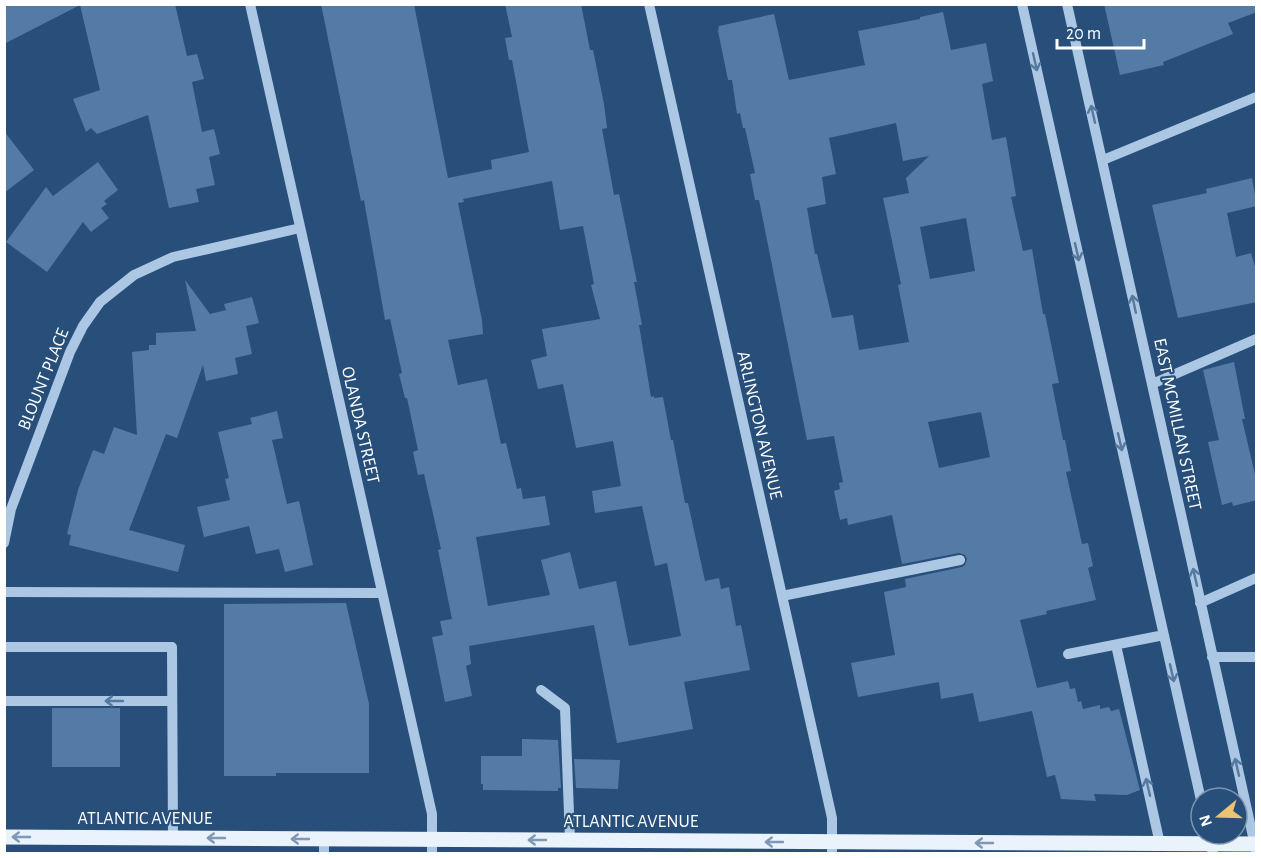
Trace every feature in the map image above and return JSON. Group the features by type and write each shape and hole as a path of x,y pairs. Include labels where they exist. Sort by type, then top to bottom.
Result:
{"main road":[{"name":"ATLANTIC AVENUE","path":"4,837 173,838 324,846 432,847 570,840 832,848 1189,844"}],"street":[{"name":"OLANDA STREET","path":"250,4 432,814 432,847"},
{"name":"ARLINGTON AVENUE","path":"649,4 832,818 832,848"},
{"path":"1022,4 1198,786"},
{"name":"EAST MCMILLAN STREET","path":"1067,4 1256,846"},
{"path":"1103,160 1257,97"},
{"name":"BLOUNT PLACE","path":"4,543 11,509 70,352 83,326 100,302 134,275 173,257 300,228"},
{"path":"1152,384 1257,339"},
{"path":"782,596 960,560"},
{"path":"1200,603 1257,578"},
{"path":"4,592 382,593"},
{"path":"1068,654 1164,635"},
{"path":"1116,645 1160,844"},
{"path":"4,647 172,647 173,838"},
{"path":"1212,657 1257,657"},
{"path":"541,690 565,708 570,840"},
{"path":"4,701 172,700"}],"building":[{"path":"4,4 175,4 187,56 197,54 204,79 192,82 202,132 214,129 220,154 209,157 215,185 196,189 199,202 169,208 148,115 97,134 91,128 86,132 73,99 100,90 80,5 4,44"},
{"path":"321,4 414,4 448,178 492,169 491,160 529,152 512,60 509,60 505,38 512,37 505,4 581,4 604,104 607,128 602,129 614,195 619,194 637,282 634,282 642,325 639,325 651,397 663,397 685,503 688,503 705,581 719,578 721,589 729,587 736,626 741,625 750,670 684,682 693,729 617,743 594,625 469,646 471,664 466,666 472,696 445,702 432,637 443,635 440,621 452,619 438,550 441,549 424,474 418,475 413,452 418,450 407,398 405,398 399,374 402,373 390,319 385,320 364,200 361,201","holes":["552,181 560,230 583,226 594,284 591,285 600,319 542,329 547,356 531,360 538,389 563,384 576,448 613,441 621,486 592,491 595,513 642,506 655,566 667,563 681,636 629,646 616,581 579,589 570,552 541,560 550,595 488,606 476,537 550,525 545,496 523,499 521,488 517,489 506,443 501,444 487,379 458,385 448,340 483,334 458,203 464,202 463,199"]},
{"path":"1104,4 1257,4 1257,12 1228,23 1233,34 1163,62 1164,65 1120,75"},
{"path":"943,12 951,50 986,43 993,81 982,84 992,140 1006,137 1016,196 1011,197 1023,251 1032,249 1043,314 1045,314 1059,383 1052,384 1071,471 1066,472 1082,544 1088,543 1093,566 1088,568 1096,600 1046,611 1047,614 1020,620 1037,688 1068,681 1070,689 1075,688 1078,702 1081,701 1083,709 1100,705 1100,709 1109,707 1111,711 1119,709 1140,790 1127,795 1094,794 1096,801 1061,799 1055,775 1047,777 1032,711 979,722 973,693 941,699 939,682 858,697 851,663 895,655 884,592 906,587 905,579 962,567 967,559 965,555 959,553 902,564 892,515 848,525 847,518 840,520 834,491 840,489 839,483 843,482 834,436 807,440 759,200 755,200 750,174 755,173 745,128 743,128 740,113 737,114 732,80 728,80 718,31 719,26 774,14 789,80 865,65 858,31 920,19 920,17","holes":["896,123 903,161 929,156 906,178 909,193 883,198 901,284 898,285 909,342 859,350 853,315 832,318 817,254 815,254 807,208 826,204 822,177 836,174 829,138","966,218 975,271 930,279 920,227","981,412 990,457 939,468 928,422"]},
{"path":"4,131 34,170 4,193"},
{"path":"98,162 118,190 104,201 107,204 101,208 109,218 91,232 83,222 47,272 6,242 46,187 53,196"},
{"path":"1252,178 1257,206 1227,213 1236,257 1251,253 1257,273 1257,302 1178,318 1152,205 1207,193 1206,189"},
{"path":"185,280 210,314 226,310 224,304 252,297 259,323 246,326 252,354 235,358 238,374 206,381 203,365 177,438 166,434 129,530 185,545 178,572 69,545 71,535 67,534 78,490 93,450 104,454 114,427 137,435 132,352 149,350 149,345 156,345 156,333 196,331"},
{"path":"1234,362 1245,419 1242,419 1257,483 1257,500 1233,506 1232,502 1222,505 1208,442 1219,440 1203,370"},
{"path":"277,411 283,438 272,440 287,504 299,501 313,565 285,572 279,549 256,554 249,526 204,537 197,507 230,500 225,479 229,478 218,432 252,424 250,418"},
{"path":"346,603 369,704 369,773 276,773 276,776 224,776 224,604"},
{"path":"52,708 120,708 120,767 52,767"},
{"path":"522,739 558,740 561,788 558,788 558,791 483,790 481,756 522,756"},
{"path":"574,759 620,760 618,789 576,788"}]}
